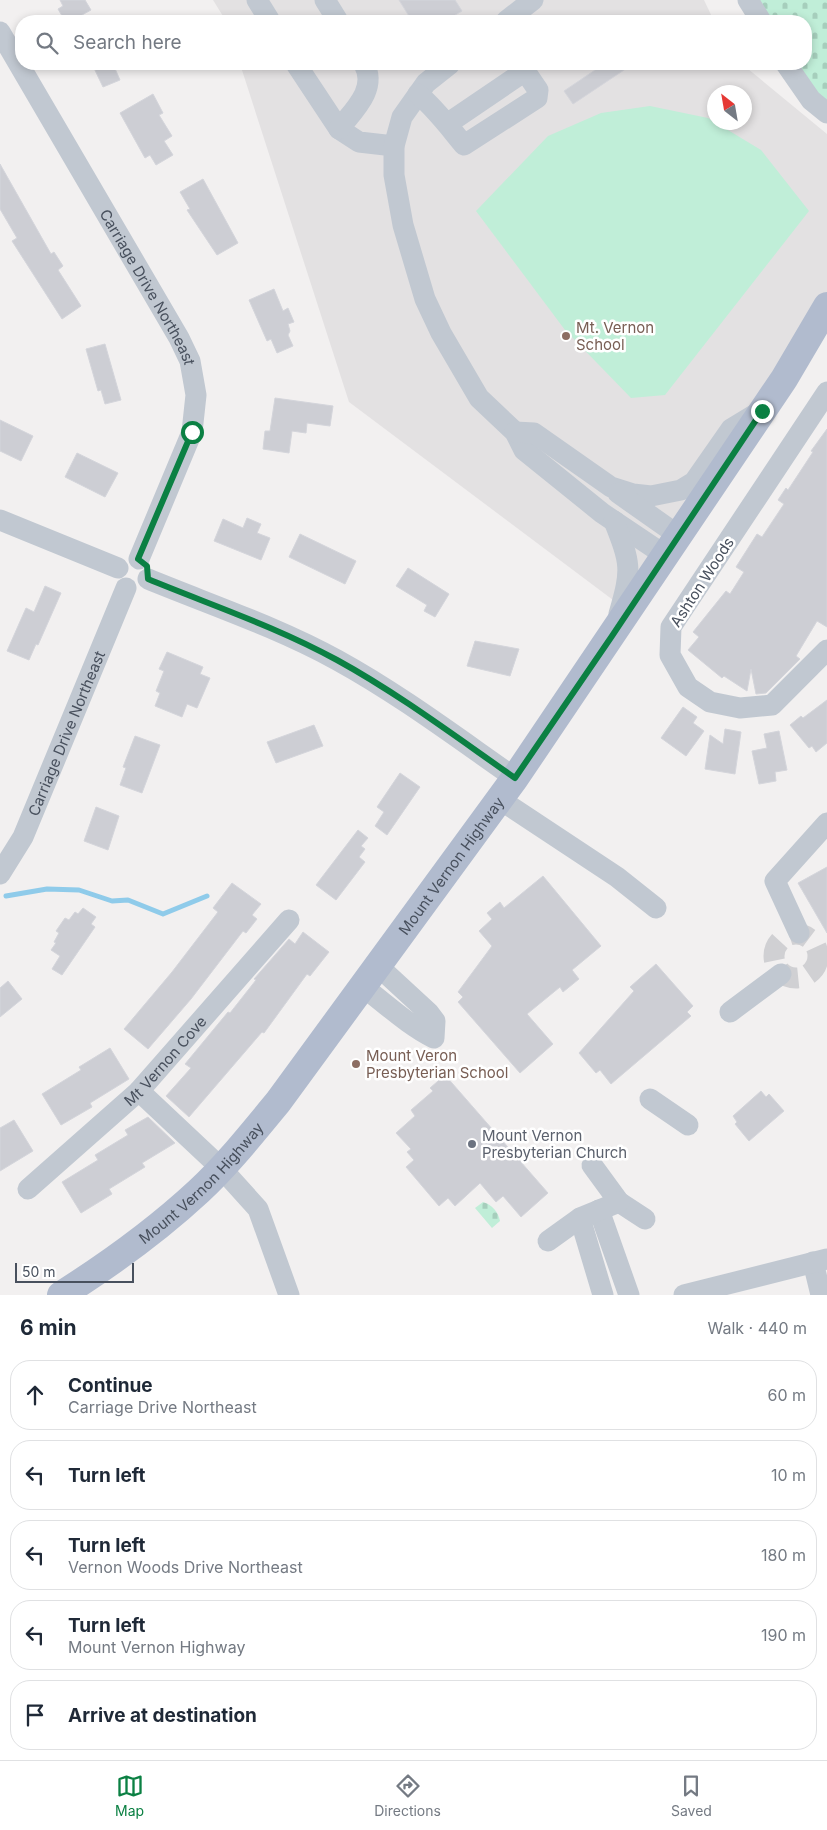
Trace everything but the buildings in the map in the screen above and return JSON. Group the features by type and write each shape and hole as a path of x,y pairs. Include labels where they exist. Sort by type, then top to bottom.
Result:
{"main road":[{"name":"Mount Vernon Highway","path":"65,1294 149,1235 200,1190 278,1102 507,788 612,636 784,379 827,306"}],"street":[{"path":"257,0 266,15"},
{"path":"325,0 334,15"},
{"path":"513,15 532,0"},
{"path":"748,0 757,15"},
{"name":"Carriage Drive Northeast","path":"0,32 15,58"},
{"name":"Carriage Drive Northeast","path":"22,70 179,338 190,361 196,395 192,432 138,559"},
{"path":"300,70 339,129 359,142 394,146"},
{"path":"339,129 365,95 368,75 366,70"},
{"path":"442,70 426,83 402,117 394,146 394,175 403,225 425,299 440,333 479,398 515,432 524,450 614,521 672,546"},
{"path":"790,70 811,100 827,113"},
{"path":"418,94 434,108 447,124"},
{"name":"Ashton Woods","path":"827,392 671,627 670,655 688,687 710,702 740,708 772,705 827,650"},
{"path":"611,487 633,494 651,496 681,490 694,482 731,429 762,411"},
{"path":"515,432 534,433 611,487 672,546"},
{"path":"0,520 118,568"},
{"path":"612,636 628,582 628,557 614,521"},
{"path":"129,558 138,559 147,566 148,579 139,588 126,588 118,577 118,568 129,558"},
{"path":"148,579 281,633 337,660 394,694 656,908"},
{"name":"Carriage Drive Northeast","path":"0,874 23,837 126,588"},
{"path":"798,933 775,881 825,831"},
{"name":"Mt Vernon Cove","path":"28,1189 139,1091 289,920"},
{"path":"730,1012 782,974"},
{"path":"139,1091 221,1168 258,1209 289,1295"},
{"path":"650,1099 688,1125"},
{"path":"592,1165 619,1202 645,1219"},
{"path":"548,1241 580,1218 619,1202"},
{"path":"599,1210 629,1295"},
{"path":"580,1218 603,1295"},
{"path":"684,1295 820,1260 821,1295"}],"shaded area":[{"path":"213,0 704,0 711,15 222,15"},
{"name":"Mt. Vernon School","path":"242,70 749,70 827,134 827,293 633,615 349,402"}],"green space":[{"path":"757,0 827,0 827,103 812,87 800,70 812,70 812,15 766,15"},
{"path":"650,106 707,118 707,130 728,130 761,150 809,211 665,395 631,398 565,330 476,211 548,136 601,113"},
{"path":"483,1202 498,1214 500,1221 492,1228 475,1208"}],"waterway":[{"path":"6,896 47,889 79,890 112,901 128,900 163,914 207,896"}],"tunnel":[{"path":"800,934 812,940 817,947 818,956 817,965 812,972 805,977 792,978 784,975 777,968 774,952 777,944 784,937 800,934"}],"place":[{"name":"Mt. Vernon School","path":"566,336"},
{"name":"Mount Veron Presbyterian School","path":"356,1064"},
{"name":"Mount Vernon Presbyterian Church","path":"472,1144"}],"route":[{"path":"192,432 138,559 147,566 149,571 148,579 281,633 337,660 394,694 515,778 762,411"}]}
